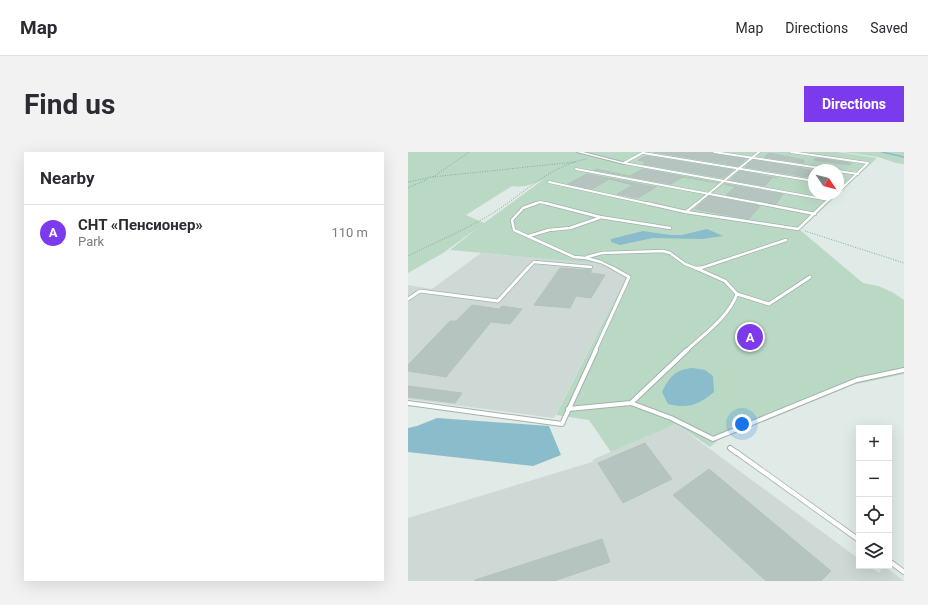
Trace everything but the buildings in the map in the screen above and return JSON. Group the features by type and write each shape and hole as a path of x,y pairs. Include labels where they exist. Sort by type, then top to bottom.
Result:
{"street":[{"path":"579,152 624,163"}],"lane":[{"path":"624,163 644,152 808,180"},
{"path":"714,152 808,166"},
{"path":"686,212 759,152"},
{"path":"791,152 868,163 844,186"},
{"path":"624,163 808,196"},
{"path":"576,169 814,214"},
{"path":"844,172 858,174"},
{"path":"549,182 686,212 798,229 828,200"},
{"path":"408,404 562,424 629,277 601,262 586,258 574,257 514,230 512,220 523,208 540,202 600,217 670,228"},
{"path":"529,236 549,230 570,228 600,217"},
{"path":"698,269 786,240"},
{"path":"586,258 602,253 663,251 670,253 685,264 722,280 735,290 737,294 769,304 810,278"},
{"path":"408,299 420,291 498,301 534,262 592,267"},
{"path":"631,403 709,329 726,315 733,305 737,294"},
{"path":"568,409 631,403 671,418 713,439 857,380 904,370"},
{"path":"730,448 856,538"},
{"path":"892,563 904,572"}],"path":[{"path":"408,188 432,177 469,152"},
{"path":"408,182 432,177 589,159"},
{"path":"408,256 493,213 538,180 576,161"},
{"path":"805,231 904,262"}],"shaded area":[{"path":"481,253 601,264 626,277 554,418 408,399 408,285 432,289"},
{"path":"676,424 856,557 856,569 873,569 879,573 882,569 888,569 904,581 408,581 408,518 592,462 594,459"}],"green space":[{"path":"408,152 838,152 877,158 844,189 844,164 808,164 808,200 832,200 800,230 863,283 878,286 892,292 904,300 904,374 852,385 718,440 710,447 676,424 611,452 589,420 556,415 626,277 601,264 450,250 479,227 443,253 408,273","holes":["544,179 484,223 466,215 512,186 525,186"]},
{"path":"843,152 904,152 904,164 878,157"}],"water":[{"path":"707,229 723,236 702,239 653,238 620,245 611,242 611,239 643,231 670,235 682,235"},
{"path":"693,368 705,370 713,376 714,392 693,405 682,406 668,404 662,392 667,382 678,372"},
{"path":"437,418 549,426 561,455 533,466 408,452 408,428"}],"waterway":[{"path":"882,152 904,157"}],"place":[{"name":"СНТ «Пенсионер»","path":"750,337"}]}
